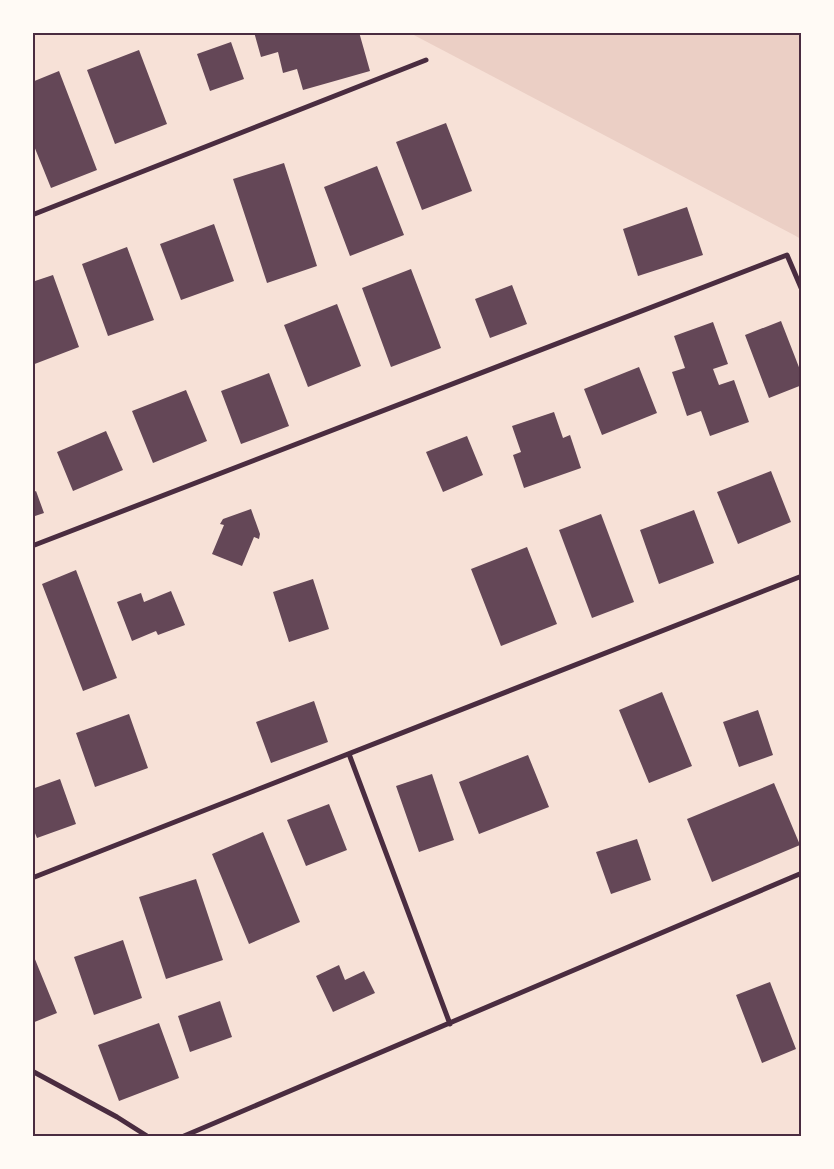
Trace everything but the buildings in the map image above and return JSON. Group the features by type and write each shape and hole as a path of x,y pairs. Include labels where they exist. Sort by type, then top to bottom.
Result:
{"street":[{"path":"32,215 426,60"},
{"path":"32,546 788,255 802,290"},
{"path":"32,878 802,576"},
{"path":"349,754 450,1024"},
{"path":"184,1136 802,873"},
{"path":"32,1071 117,1117 147,1136"}],"shaded area":[{"path":"410,33 801,33 801,239 794,235"}]}
